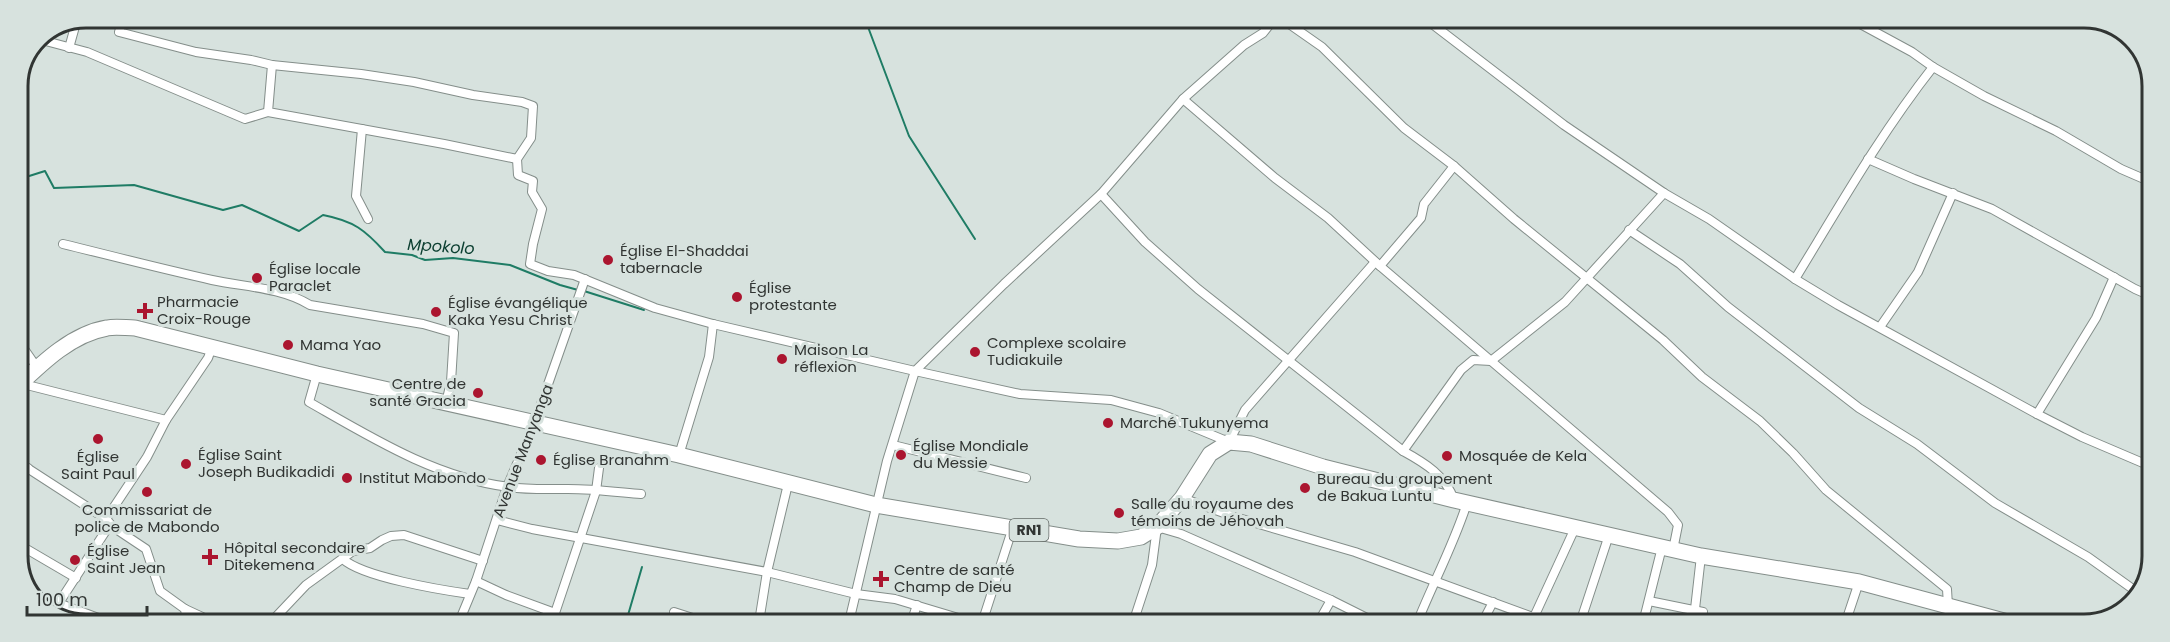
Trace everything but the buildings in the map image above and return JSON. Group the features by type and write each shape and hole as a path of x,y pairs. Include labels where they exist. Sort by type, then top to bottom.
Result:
{"highway":[{"name":"RN1","path":"29,376 64,346 84,334 108,327 135,328 317,374 679,455 876,505 1079,539 1118,540 1141,537 1157,527 1182,498 1210,454 1229,442"},
{"path":"1229,442 1251,444 1323,467 1609,536 1701,556 1859,582 1954,613"}],"street":[{"path":"120,28 119,32 133,37 196,52 272,65 361,74 533,106 531,138 517,159 518,175 533,181 532,192 542,209 530,264 548,271 574,275 655,308 713,324 915,372 1020,394 1111,400 1159,412 1229,442 1245,411 1421,218 1424,204 1454,166"},
{"path":"851,614 887,461 915,372 1004,284 1101,194 1183,99 1244,45 1267,28"},
{"path":"1294,28 1322,47 1404,128 1454,166 1587,279 1664,340 1702,376 1766,427 1826,490 1947,589 1954,613"},
{"path":"1437,28 1564,125 1664,193 1709,219 1795,279 2037,414 2082,437 2142,463"},
{"path":"1868,28 1984,96 2056,131 2121,170 2141,178"},
{"path":"69,48 73,31"},
{"path":"50,42 87,52 244,119 268,112 517,159"},
{"path":"268,112 272,65"},
{"path":"1795,279 1868,159 1905,103 1933,67"},
{"path":"1183,99 1275,178 1328,218 1377,264 1668,512 1678,525 1667,548 1645,614"},
{"path":"362,129 356,195 368,219"},
{"path":"1868,159 1992,209 2141,291"},
{"path":"1403,451 1461,370 1473,360 1491,361 1565,302 1664,193"},
{"path":"1880,327 1918,272 1953,193"},
{"path":"1101,194 1154,250 1198,289 1403,451 1434,470 1460,501 1458,530 1421,614"},
{"path":"1629,230 1680,264 1728,307 1859,408 1917,444 1995,503 2088,557 2132,588"},
{"path":"63,244 214,280 277,292 297,297 310,304 423,324 454,333 452,382 446,403"},
{"path":"2037,414 2096,318 2114,277"},
{"name":"Avenue Manyanga","path":"462,614 476,581 507,487 534,424 585,279"},
{"path":"679,455 709,357 713,324"},
{"path":"88,614 58,603 105,532 102,525 147,457 166,420 208,358 212,347"},
{"path":"29,355 38,369"},
{"path":"317,374 309,402 406,455 453,474 507,487 641,494"},
{"path":"29,386 166,420"},
{"path":"893,445 1026,478"},
{"path":"555,614 596,491 598,468"},
{"path":"29,469 106,519 113,527 146,549 160,591 196,614"},
{"path":"760,614 767,572 788,484"},
{"path":"1182,498 1234,517 1355,552 1523,614"},
{"path":"497,520 532,529 767,572 856,594 895,599 946,614"},
{"path":"985,614 1013,527"},
{"path":"1136,614 1152,565 1157,527 1181,534 1359,614"},
{"path":"1543,614 1575,528"},
{"path":"279,614 306,585 353,551 370,548 391,536 404,536 483,561"},
{"path":"1583,614 1609,536"},
{"path":"29,550 76,578"},
{"path":"1695,609 1701,556"},
{"path":"343,559 348,564 379,574 432,588 470,594"},
{"path":"476,581 546,614"},
{"path":"1848,614 1859,582"},
{"path":"1323,614 1331,600"},
{"path":"1649,601 1695,609 1703,612 1702,614"},
{"path":"1487,614 1493,602"},
{"path":"914,614 917,605"},
{"path":"185,609 186,614"},
{"path":"674,612 680,614"}],"waterway":[{"path":"868,28 909,136 975,239"},
{"name":"Mpokolo","path":"28,176 45,171 54,188 134,185 223,210 242,205 299,231 323,215 343,220 358,228 385,252 412,255 425,260 453,258 510,265 578,290"},
{"name":"Mpokolo","path":"584,291 644,310"},
{"path":"628,614 642,567"}],"place":[{"name":"Église El-Shaddai tabernacle","path":"608,260"},
{"name":"Église locale Paraclet","path":"257,278"},
{"name":"Église protestante","path":"737,297"},
{"name":"Pharmacie Croix-Rouge","path":"145,311"},
{"name":"Église évangélique Kaka Yesu Christ","path":"436,312"},
{"name":"Mama Yao","path":"288,345"},
{"name":"Complexe scolaire Tudiakuile","path":"975,352"},
{"name":"Maison La réflexion","path":"782,359"},
{"name":"Centre de santé Gracia","path":"478,393"},
{"name":"Marché Tukunyema","path":"1108,423"},
{"name":"Église Saint Paul","path":"98,439"},
{"name":"Église Mondiale du Messie","path":"901,455"},
{"name":"Mosquée de Kela","path":"1447,456"},
{"name":"Église Branahm","path":"541,460"},
{"name":"Église Saint Joseph Budikadidi","path":"186,464"},
{"name":"Institut Mabondo","path":"347,478"},
{"name":"Bureau du groupement de Bakua Luntu","path":"1305,488"},
{"name":"Commissariat de police de Mabondo","path":"147,492"},
{"name":"Salle du royaume des témoins de Jéhovah","path":"1119,513"},
{"name":"Hôpital secondaire Ditekemena","path":"210,557"},
{"name":"Église Saint Jean","path":"75,560"},
{"name":"Centre de santé Champ de Dieu","path":"881,579"}]}
